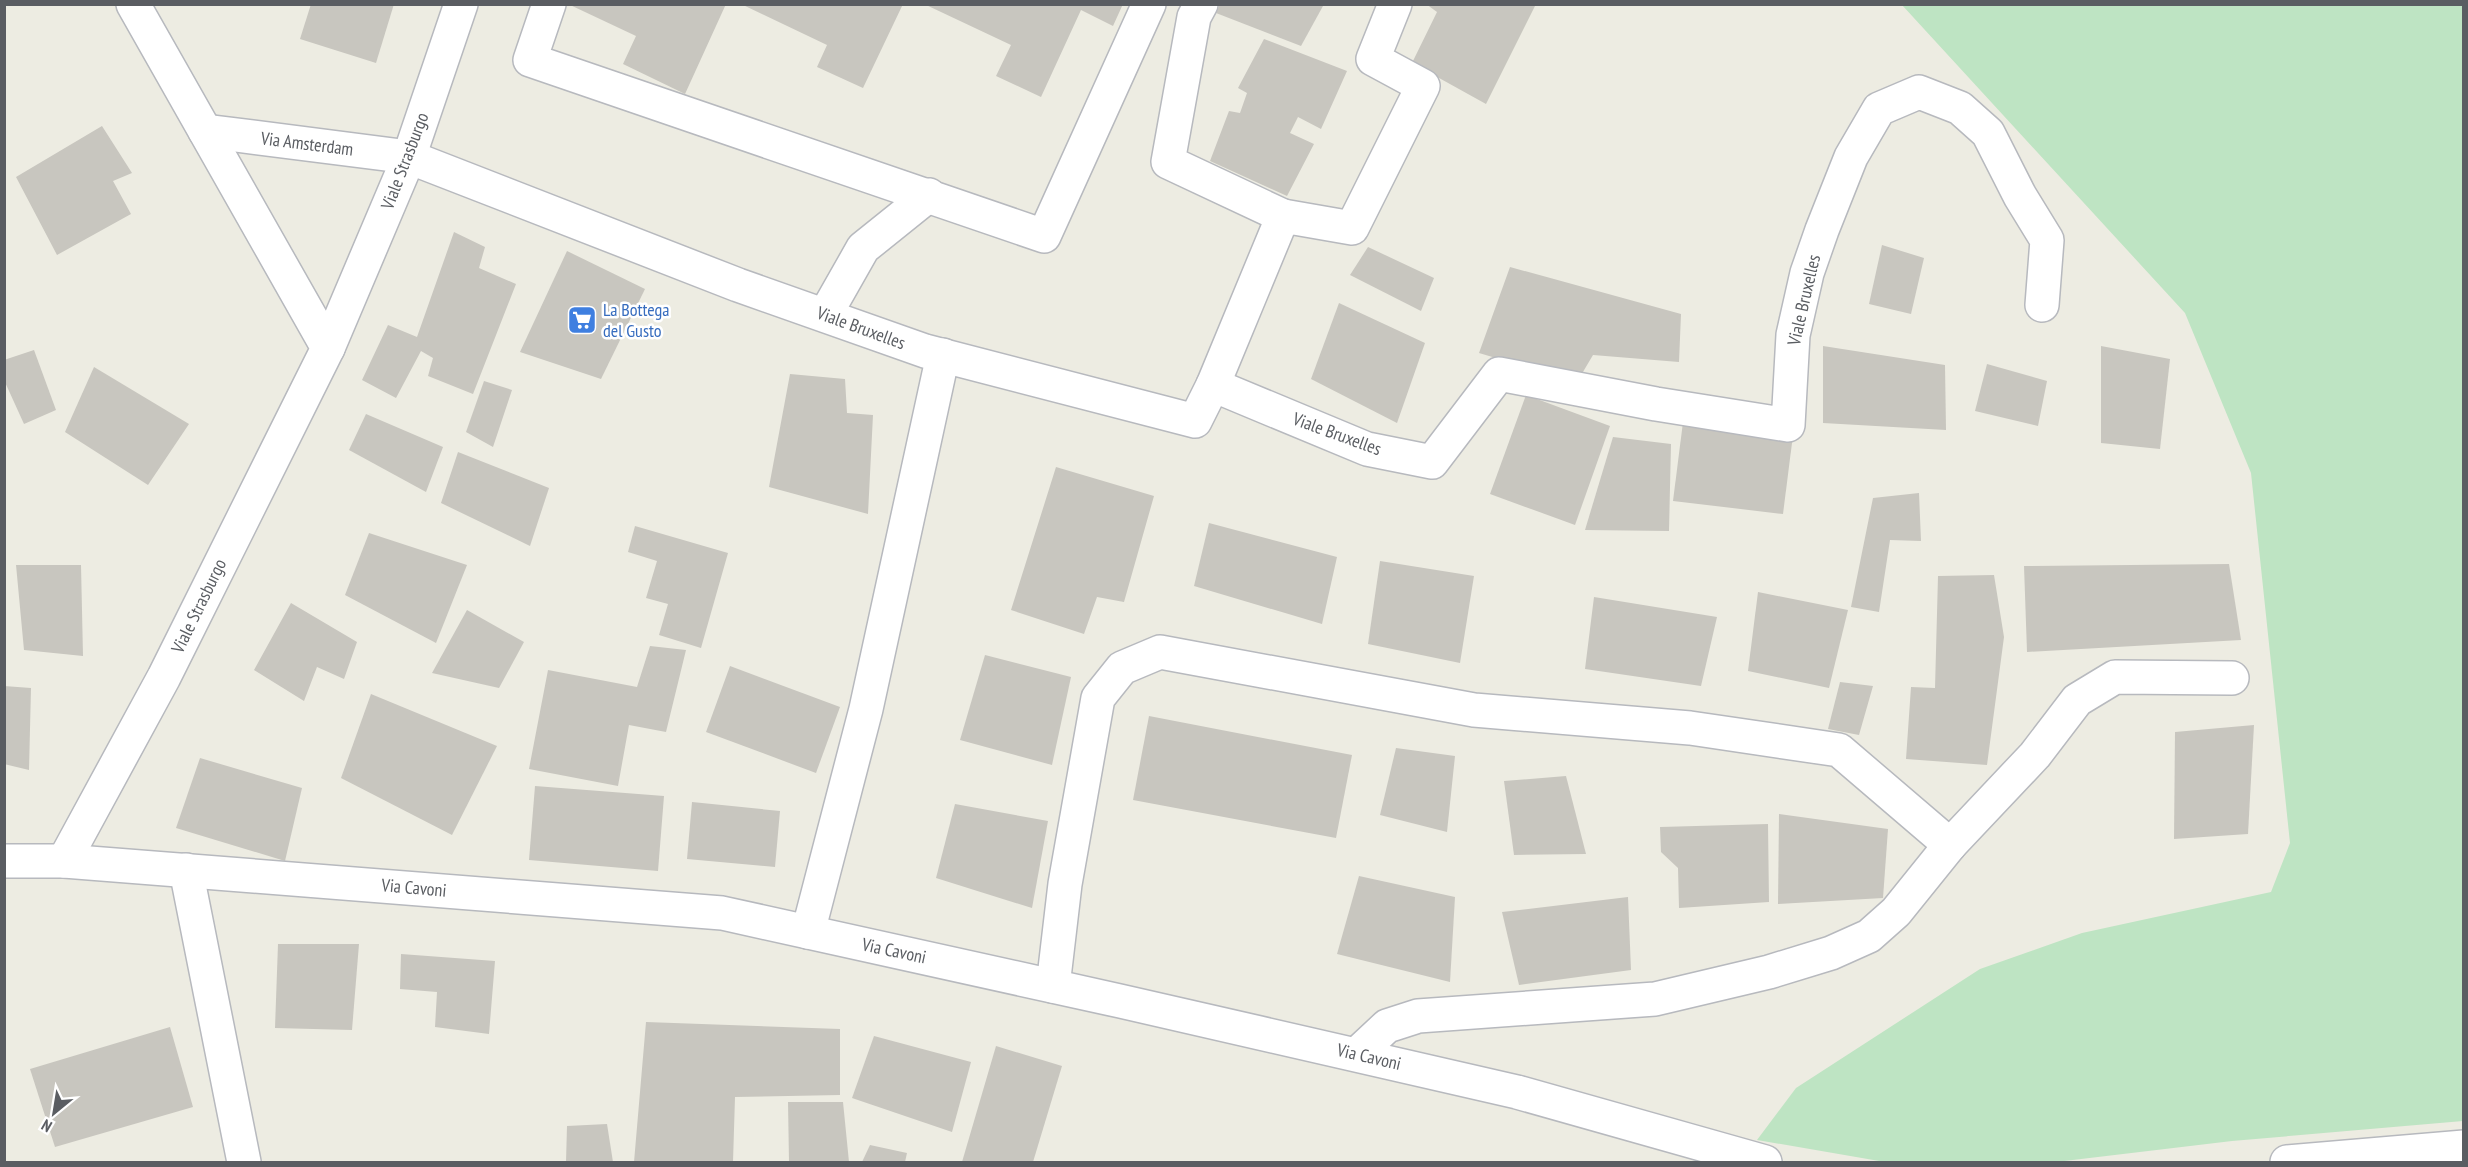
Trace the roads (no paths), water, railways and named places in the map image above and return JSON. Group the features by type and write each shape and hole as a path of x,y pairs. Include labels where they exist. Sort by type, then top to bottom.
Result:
{"street":[{"path":"133,4 328,348"},
{"name":"Viale Strasburgo","path":"64,861 164,677 328,348 409,157 461,4"},
{"path":"549,4 530,60 1044,236 1149,4"},
{"path":"1201,4 1194,17 1168,162 1283,216 1352,228 1424,86 1373,59 1395,4"},
{"name":"Viale Bruxelles","path":"409,157 738,285 925,351 1195,422 1213,385 1367,449 1432,462 1498,374 1656,404 1788,425 1793,335 1807,273 1830,209 1851,157 1879,109 1919,92 1960,108 1988,133 2020,196 2047,240 2042,305"},
{"name":"Via Amsterdam","path":"205,131 409,157"},
{"path":"825,315 863,248 929,195"},
{"path":"1213,385 1283,216"},
{"path":"808,932 866,708 943,355"},
{"path":"1053,986 1065,884 1098,698 1122,668 1160,652 1474,710 1690,728 1839,750 1950,845"},
{"path":"1357,1054 1387,1026 1418,1016 1655,999 1769,972 1831,953 1869,936 1896,912 1950,845 2035,755 2077,700 2115,677 2232,678"},
{"name":"Via Cavoni","path":"4,861 64,861 722,913 1357,1054 1517,1092 1765,1162"},
{"path":"186,870 244,1162"},
{"path":"2287,1162 2463,1147"}],"place":[{"name":"La Bottega del Gusto","path":"582,320"}]}
